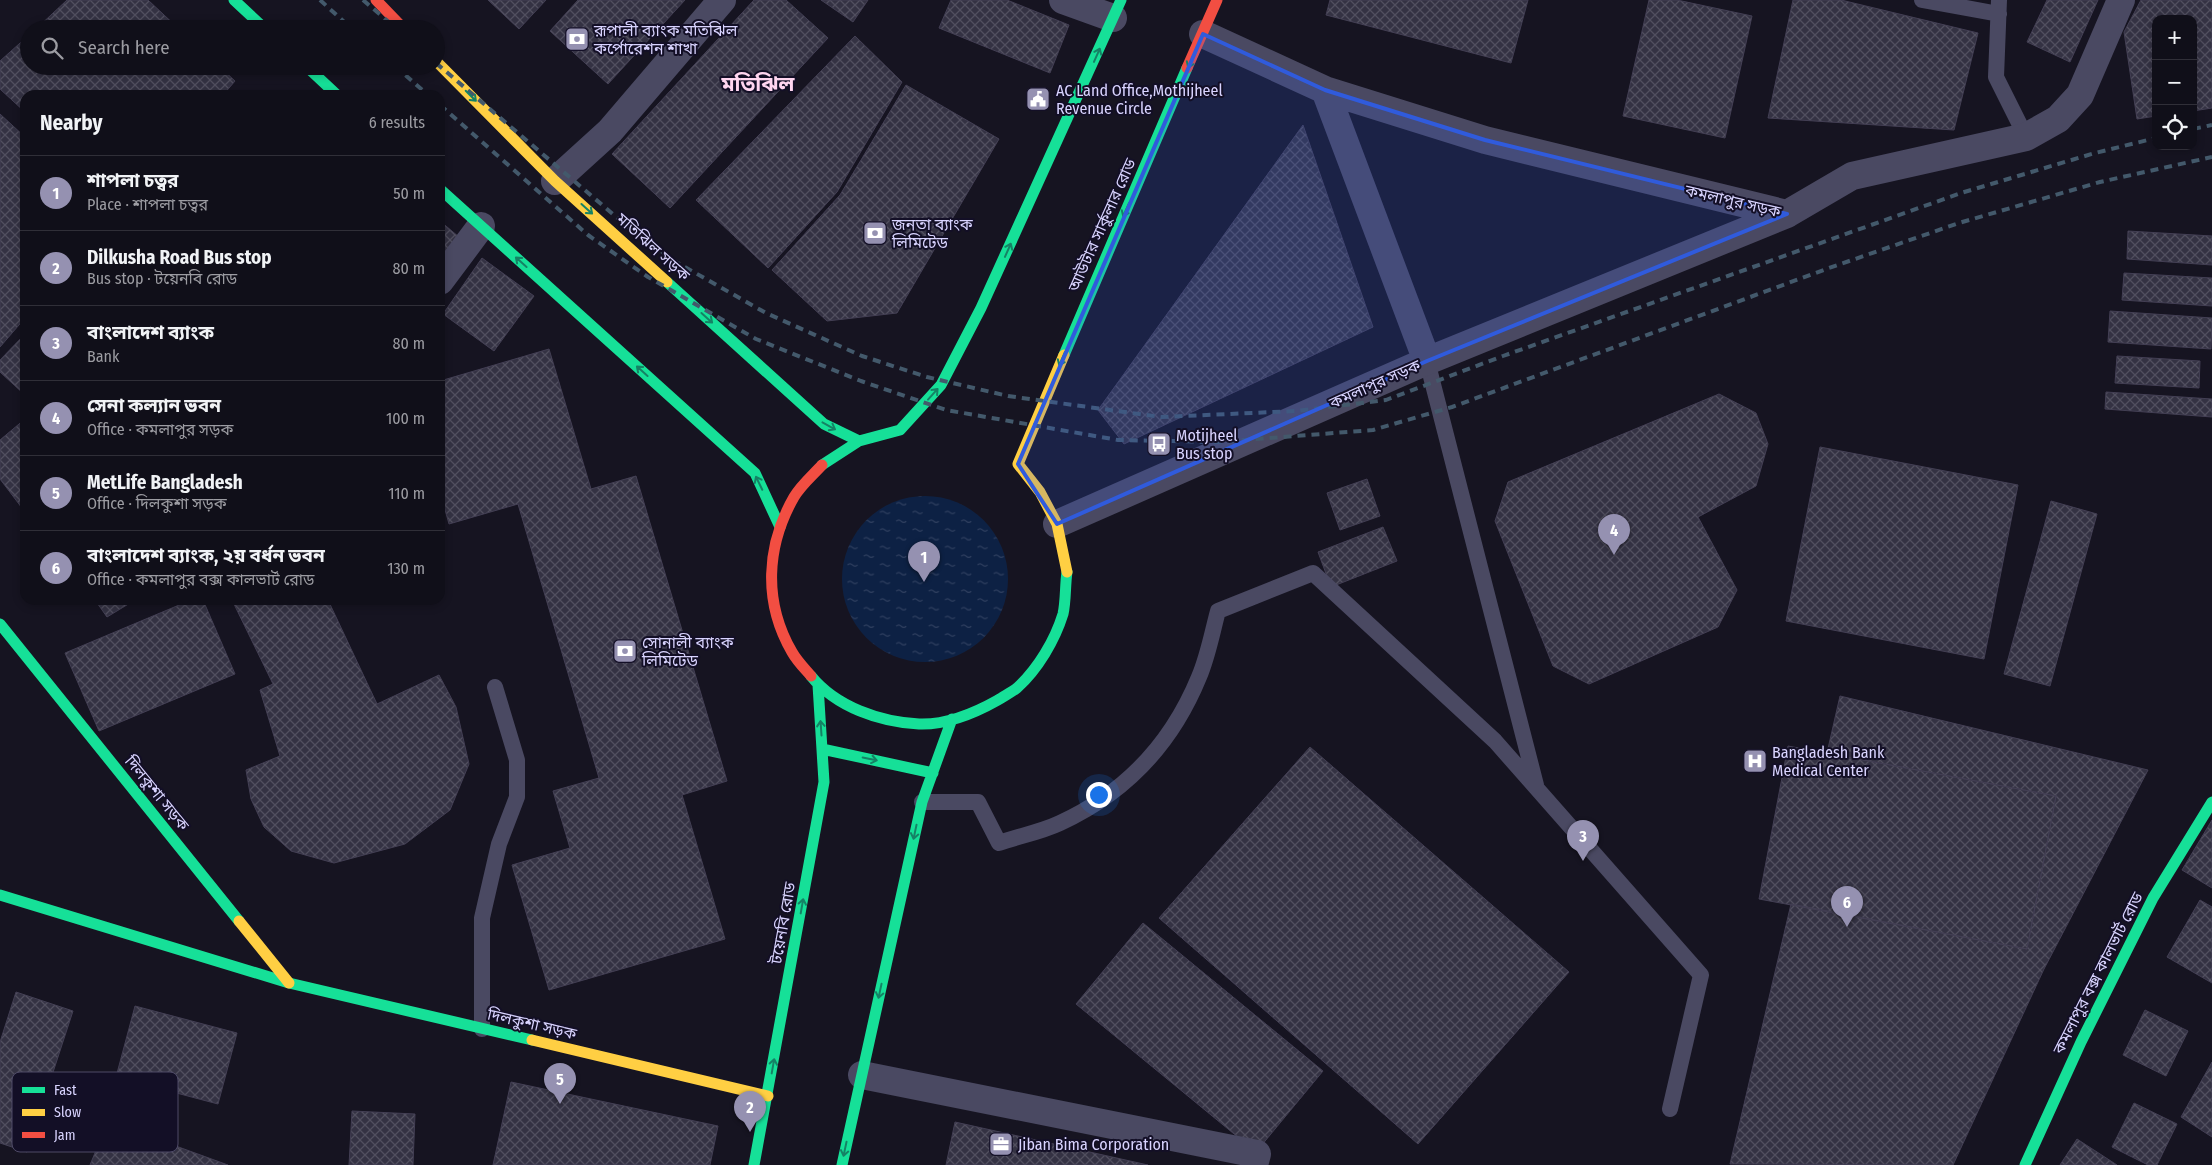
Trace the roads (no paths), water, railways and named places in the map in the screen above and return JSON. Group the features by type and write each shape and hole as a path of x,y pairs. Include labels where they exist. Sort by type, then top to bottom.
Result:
{"main road":[{"path":"234,0 255,20"},
{"path":"376,0 395,20"},
{"name":"আউটার সার্কুলার রোড","path":"1057,524 1040,492 1018,464 1099,270 1204,34 1217,0"},
{"path":"1057,524 1067,568 1063,613 1045,654 1017,688 979,712 920,724 886,719 852,708 818,685 792,652 775,614 770,573 777,532 795,495 823,464 859,442 900,430 942,385 977,317 1117,9"},
{"name":"মতিঝিল সড়ক","path":"445,70 555,181 824,424 859,442"},
{"path":"316,75 332,90"},
{"path":"445,194 754,473 780,527"},
{"name":"দিলকুশা সড়ক","path":"0,624 289,984"},
{"name":"টয়েনবি রোড","path":"754,1165 824,782 818,685"},
{"path":"842,1165 922,802 952,719"},
{"path":"822,749 933,773"},
{"name":"কমলাপুর বক্স কালভার্ট রোড","path":"2025,1165 2081,1042 2153,898 2212,802"},
{"name":"দিলকুশা সড়ক","path":"0,895 289,984 768,1096"}],"street":[{"path":"555,181 610,131 722,0"},
{"path":"1063,0 1117,9"},
{"name":"কমলাপুর সড়ক","path":"1204,34 1325,90 1485,140 1787,214 1852,176 2026,137 2058,119 2080,95 2121,0"},
{"name":"কমলাপুর সড়ক","path":"1057,524 1427,361 1325,90"},
{"path":"1427,361 1787,214"},
{"path":"445,274 481,226"},
{"path":"862,1076 1257,1154 1254,1165"}],"lane":[{"path":"1922,0 1999,7 1996,76 2026,137"},
{"path":"1427,361 1536,787"},
{"path":"922,802 978,802 999,843 1059,824 1102,801 1136,773 1166,739 1185,709 1200,676 1218,611 1313,573 1495,741 1701,975 1670,1109"},
{"path":"482,1029 482,918 499,844 518,797 517,760 495,687"}],"water":[{"path":"933,496 957,502 984,520 1002,547 1007,563 1007,595 1002,611 984,638 971,648 949,659 917,662 893,656 872,643 861,632 845,603 842,571 848,547 861,526 872,515 901,499"}],"railway":[{"path":"320,0 342,20"},
{"path":"363,0 386,20"},
{"path":"445,71 628,227 676,262 766,313 862,356 927,377 1008,396 1161,417 1296,411 1386,400 1503,356 1961,193 2095,153 2152,139"},
{"path":"405,75 422,90"},
{"path":"445,109 588,235 648,277 756,339 861,381 946,410 1118,440 1218,442 1373,430 1452,407 1829,268 1959,223 2100,182 2212,157"},
{"path":"2197,128 2212,125"}],"place":[{"name":"রূপালী ব্যাংক মতিঝিল কর্পোরেশন শাখা","path":"577,39"},
{"name":"AC Land Office,Mothijheel Revenue Circle","path":"1038,99"},
{"name":"জনতা ব্যাংক লিমিটেড","path":"875,233"},
{"name":"Motijheel Bus stop","path":"1159,444"},
{"name":"সেনা কল্যান ভবন","path":"1614,555"},
{"name":"শাপলা চত্বর","path":"924,582"},
{"name":"সোনালী ব্যাংক লিমিটেড","path":"625,651"},
{"name":"Bangladesh Bank Medical Center","path":"1755,761"},
{"name":"বাংলাদেশ ব্যাংক","path":"1583,861"},
{"name":"বাংলাদেশ ব্যাংক, ২য় বর্ধন ভবন","path":"1847,927"},
{"name":"MetLife Bangladesh","path":"560,1104"},
{"name":"Dilkusha Road Bus stop","path":"750,1132"},
{"name":"Jiban Bima Corporation","path":"1001,1144"}],"district":[{"name":"মতিঝিল","path":"758,84"}]}
